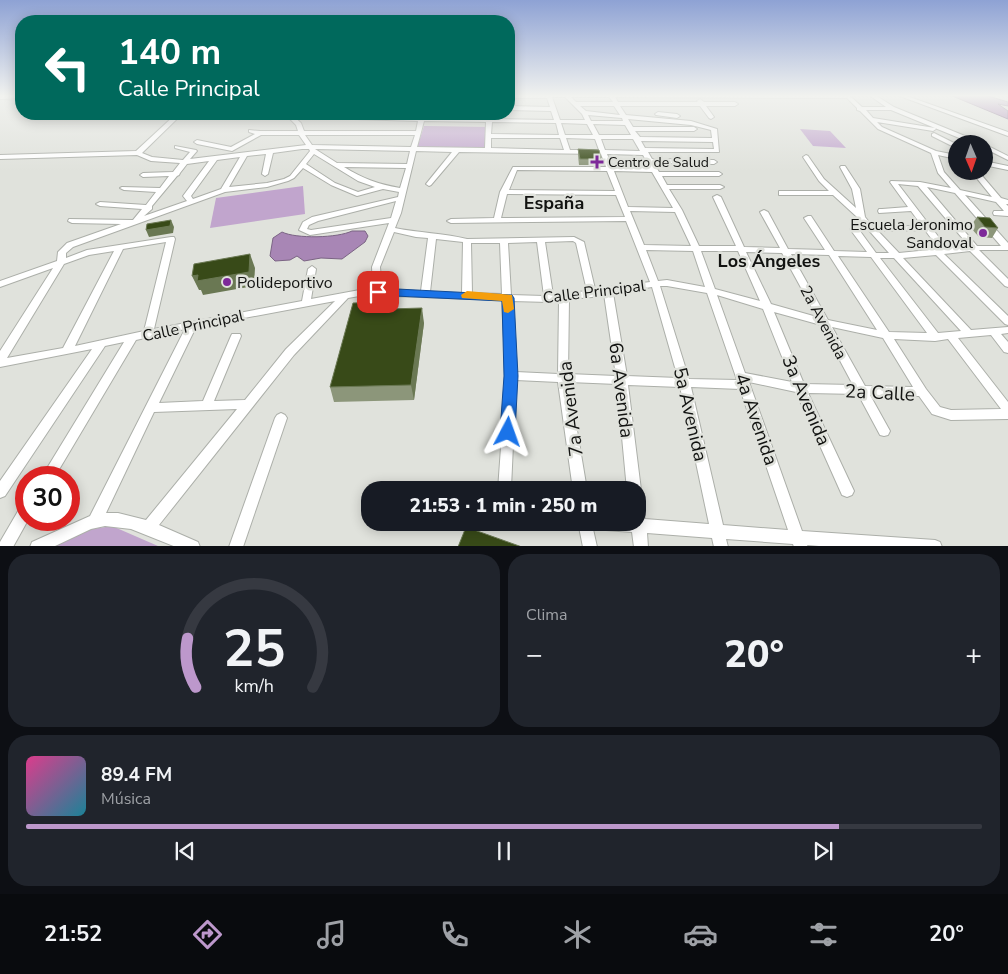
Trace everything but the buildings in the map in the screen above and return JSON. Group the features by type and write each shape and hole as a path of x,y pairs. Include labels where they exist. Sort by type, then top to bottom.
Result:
{"street":[{"path":"138,152 172,120"},
{"path":"295,120 299,124 301,132 312,149 360,180 401,194"},
{"path":"329,160 352,120"},
{"path":"378,292 376,267 392,225 421,120"},
{"path":"488,150 490,120"},
{"path":"537,120 589,122 600,120"},
{"name":"4a Avenida","path":"626,120 678,210 696,248 799,542"},
{"path":"650,120 714,129"},
{"path":"663,120 691,123 714,129"},
{"path":"872,120 880,128 934,152 948,155"},
{"path":"880,120 948,131"},
{"path":"922,120 958,135"},
{"path":"974,120 1008,132"},
{"path":"978,120 1008,132"},
{"path":"558,122 568,152"},
{"name":"5a Avenida","path":"589,122 611,170 655,284 685,383 721,546"},
{"path":"0,157 138,152 151,159 186,162 270,151 336,148 603,153 718,150 714,129"},
{"path":"252,131 260,133 417,133"},
{"path":"197,142 232,149 260,133"},
{"path":"934,135 948,142"},
{"path":"490,136 716,140"},
{"path":"72,221 135,222 194,150 177,147"},
{"path":"0,361 62,260 62,252 70,245 224,190 279,182 292,177 312,149"},
{"path":"429,184 456,150"},
{"path":"993,150 1008,158"},
{"path":"265,174 270,151"},
{"path":"934,152 941,173 1008,248"},
{"path":"224,190 244,155"},
{"path":"806,157 821,180 862,218 969,334"},
{"path":"191,201 188,196 214,159"},
{"path":"650,161 714,162"},
{"path":"302,165 333,184 356,194 383,188"},
{"path":"338,165 408,166"},
{"path":"993,165 1008,168"},
{"path":"843,167 856,188 862,218"},
{"path":"497,220 504,192 515,168 718,174"},
{"path":"143,175 176,174"},
{"path":"982,180 1008,213"},
{"path":"1008,202 920,184 892,182 928,228 942,251 1008,322"},
{"path":"920,184 973,248 1008,284"},
{"path":"665,187 720,187"},
{"path":"124,188 163,190"},
{"path":"504,192 619,193"},
{"path":"782,193 833,193"},
{"path":"808,193 814,201"},
{"path":"401,194 315,219 306,224 303,230 310,233 392,225 432,238 454,238 467,241 574,239 580,242 592,294"},
{"name":"3a Avenida","path":"717,197 739,249 768,308 800,388 847,490"},
{"path":"100,204 149,207"},
{"path":"626,209 678,210"},
{"path":"882,211 913,209"},
{"name":"2a Avenida","path":"764,212 884,431"},
{"path":"997,213 1008,213"},
{"path":"808,218 886,334 922,392"},
{"path":"451,221 630,219"},
{"path":"873,230 928,228"},
{"path":"854,229 935,337"},
{"path":"425,294 432,238"},
{"path":"0,284 62,260 87,253 171,239 148,335"},
{"path":"504,240 511,376 504,481"},
{"path":"541,240 549,300"},
{"path":"467,241 467,295"},
{"path":"67,351 120,247"},
{"path":"641,247 897,256 973,248 1008,248"},
{"path":"306,302 312,269"},
{"name":"Calle Principal","path":"0,361 67,351 192,324 364,292 549,300 655,284 679,285 712,291 823,322 886,334 935,337 1008,330"},
{"name":"6a Avenida","path":"608,291 622,380 633,481"},
{"path":"148,528 290,352 345,295"},
{"name":"7a Avenida","path":"564,298 563,377 579,481"},
{"path":"95,521 192,324"},
{"path":"994,332 1008,349"},
{"path":"207,405 236,336"},
{"path":"951,336 1008,412"},
{"path":"54,466 132,338"},
{"path":"0,492 101,344"},
{"name":"2a Calle","path":"511,376 685,383 744,382 800,388 922,392 936,411 950,415 1008,412"},
{"path":"151,408 248,404"},
{"path":"236,546 281,418"},
{"path":"37,546 95,521 118,520 148,528 193,546"},
{"path":"646,523 799,542 935,546"},
{"path":"5,546 15,529"},
{"path":"588,531 590,546"},
{"path":"639,531 641,546"}],"shaded area":[{"path":"424,126 488,127 485,148 417,148"},
{"path":"800,129 830,131 846,148 813,146"},
{"path":"303,186 305,214 210,228 216,198"},
{"path":"352,231 365,231 368,236 365,242 342,259 321,258 304,261 297,256 290,260 275,261 270,256 273,238 282,232 297,236 317,237"},
{"path":"112,526 158,546 51,546 86,530"}],"slow traffic":[{"path":"467,295 508,298 508,309"}],"place":[{"name":"Centro de Salud","path":"597,162"},
{"name":"Escuela Jeronimo Sandoval","path":"983,233"},
{"name":"Polideportivo","path":"227,282"}],"district":[{"name":"España","path":"554,203"},
{"name":"Los Ángeles","path":"769,261"}],"route":[{"path":"378,292 508,298 511,376 508,432"}]}
